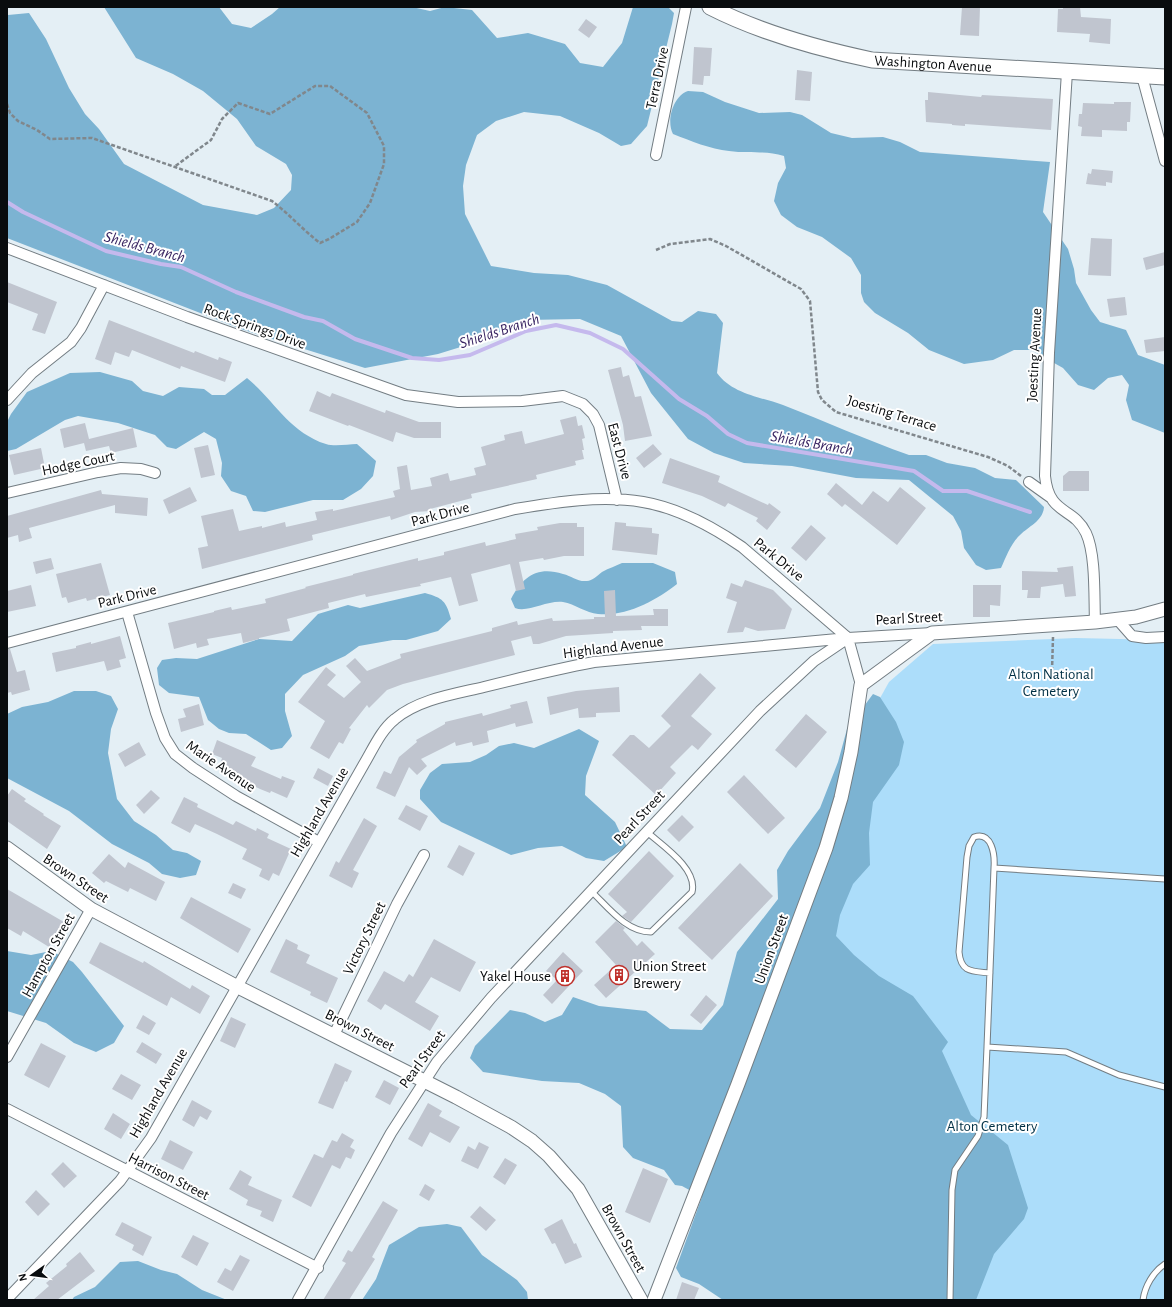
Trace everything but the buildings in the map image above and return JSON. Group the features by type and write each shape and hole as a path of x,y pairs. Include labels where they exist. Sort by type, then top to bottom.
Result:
{"main road":[{"name":"Washington Avenue","path":"710,7 794,39 872,60 1165,77"}],"street":[{"name":"Terra Drive","path":"656,155 686,7"},
{"name":"Joesting Avenue","path":"1050,497 1046,488 1045,476 1048,353 1067,72"},
{"path":"1142,76 1165,161"},
{"name":"Rock Springs Drive","path":"7,248 325,367 406,395 458,402 500,402"},
{"path":"7,400 32,374 71,342 81,328 104,285"},
{"name":"East Drive","path":"500,402 563,396 583,404 593,414 599,425 617,500"},
{"name":"Hodge Court","path":"7,493 121,468 141,469 155,473"},
{"path":"1029,482 1050,497 1057,506 1079,521 1086,533 1090,548 1095,622"},
{"name":"Park Drive","path":"7,644 224,588 516,509 548,503 582,500 643,502 671,510 699,521 725,535 768,568 848,638"},
{"name":"Pearl Street","path":"298,1300 318,1268 391,1133 424,1080 468,1024 782,690 814,661 848,638 1095,622 1136,617 1165,609"},
{"name":"Marie Avenue","path":"127,612 156,713 165,738 175,754 193,768 236,796 319,842"},
{"path":"1117,619 1132,636 1146,638 1165,637"},
{"path":"848,638 861,685 876,672 932,633"},
{"name":"Highland Avenue","path":"7,1299 128,1172 151,1138 319,842 384,731 396,718 430,701 553,670 594,662 848,638"},
{"name":"Union Street","path":"654,1300 735,1092 826,848 841,798 852,752 858,718 861,685"},
{"name":"Brown Street","path":"7,848 91,909 236,986 424,1080 511,1127 532,1141 568,1176 587,1204 641,1300"},
{"name":"Victory Street","path":"334,1034 397,904 424,855"},
{"name":"Hampton Street","path":"7,1057 91,909"},
{"name":"Harrison Street","path":"7,1109 318,1268"}],"lane":[{"path":"592,891 630,927 640,932 651,932 692,892 694,885 688,870 647,832"},
{"path":"950,1300 952,1190 955,1170 978,1136 984,1117 990,973 994,856 987,839 982,836 974,837 969,846 959,952 960,961 963,967 970,970 990,973"},
{"path":"994,868 1165,879"},
{"path":"987,1047 1066,1052 1120,1075 1165,1087"},
{"path":"1143,1300 1149,1281 1158,1269 1165,1264"}],"path":[{"path":"7,104 10,113 18,121 37,130 50,139 92,138 174,167 272,201 291,215 307,233 320,243 330,239 357,222 370,203 384,164 384,146 367,113 330,86 316,86 270,114 238,103 222,119 211,140 174,167"},
{"name":"Joesting Terrace","path":"656,250 670,244 710,239 726,246 801,289 810,300 818,392 828,407 836,412 988,457 1008,466 1029,482"},
{"path":"1052,671 1053,625"}],"green space":[{"name":"Alton Cemetery","path":"1076,638 1165,640 1165,1300 831,1300 820,1019 870,716 889,682 933,644"}],"shaded area":[{"path":"104,7 219,7 232,24 251,28 280,7 412,7 430,11 445,7 472,10 497,38 528,33 565,44 580,63 603,67 622,43 633,7 668,7 674,13 647,126 631,144 621,146 599,133 560,116 524,112 496,121 477,135 466,165 463,186 465,214 491,266 534,273 568,275 607,285 672,321 682,322 698,311 716,314 723,323 717,373 731,386 747,394 783,405 909,455 926,455 947,463 975,468 995,478 1016,480 1044,507 1041,516 1017,538 1009,550 1001,568 986,570 976,565 964,548 961,531 953,516 909,480 856,478 792,466 744,463 714,453 688,439 651,393 621,336 580,319 526,320 480,341 438,354 365,368 244,330 7,238 8,15 29,13 46,39 69,88 85,114 99,129 124,164 203,205 257,215 274,208 291,190 292,175 286,164 256,146 237,119 203,91 173,74 136,58"},
{"path":"688,91 703,92 725,102 759,113 790,112 802,115 831,133 852,138 883,137 900,142 920,152 1050,162 1043,212 1068,249 1074,269 1076,283 1091,310 1100,322 1126,330 1138,355 1165,365 1165,433 1132,420 1126,400 1129,385 1122,375 1108,378 1094,390 1078,385 1063,368 1031,350 1014,350 993,360 964,364 929,350 908,333 875,313 864,302 861,293 861,275 851,258 822,237 797,227 781,215 774,201 778,183 786,168 784,156 770,153 722,150 673,134 670,122 672,110 678,98"},
{"path":"100,372 132,381 143,391 163,396 179,387 204,389 212,395 225,395 247,378 292,424 313,439 330,445 357,444 376,461 373,476 361,489 343,500 313,500 265,512 253,511 246,496 231,491 221,476 222,463 216,439 204,432 176,449 167,447 155,435 118,423 78,416 65,420 16,449 7,451 7,422 27,392 70,373"},
{"path":"622,563 653,563 675,572 677,584 660,596 640,606 619,613 609,614 594,613 563,602 520,609 515,608 511,599 526,579 539,572 554,572 580,581 589,581 602,572"},
{"path":"425,593 443,601 451,619 438,631 406,640 393,640 359,646 345,656 303,675 285,694 285,711 292,736 282,748 271,750 246,734 229,733 219,729 208,720 199,697 169,693 159,685 157,668 162,660 176,658 197,659 259,639 292,641 318,614 348,605 360,608"},
{"path":"74,691 96,691 111,696 118,709 111,729 108,753 117,799 134,821 156,835 173,850 187,853 201,861 196,875 180,878 162,874 149,863 112,844 69,811 7,778 7,714 22,707 48,702"},
{"path":"873,694 880,697 896,722 904,742 899,765 873,802 869,833 870,865 853,884 840,915 836,936 854,955 879,976 913,996 948,1042 942,1051 971,1115 1008,1145 1028,1208 1024,1219 994,1254 976,1300 723,1300 699,1284 681,1277 676,1268 702,1197 682,1186 675,1185 664,1170 633,1158 623,1147 621,1106 605,1094 579,1083 542,1081 483,1072 470,1058 475,1046 510,1010 525,1013 545,1022 562,1015 573,997 599,1006 646,1011 670,1029 702,1030 723,1005 737,952 778,899 777,870 788,851 820,808 838,762 847,729"},
{"path":"579,729 599,741 586,776 585,795 615,822 627,847 604,861 586,858 562,846 538,848 511,855 441,822 420,799 420,790 430,773 442,764 470,762 486,755 499,746 514,743 534,748"},
{"path":"7,951 31,955 51,951 73,962 124,1026 114,1043 96,1052 74,1043 46,1023 7,1011"},
{"path":"447,1224 461,1227 482,1255 517,1280 527,1292 528,1300 362,1300 376,1279 389,1245 419,1227"},
{"path":"138,1261 161,1270 177,1274 202,1290 227,1300 72,1300 74,1297 95,1287 120,1262"}],"waterway":[{"name":"Shields Branch","path":"7,202 23,212 106,251 161,264 181,267 236,292 304,317 323,321 355,339 412,358 439,360 470,355 526,331 556,325 590,333 623,349 679,399 707,416 728,434 747,443 914,471 943,491 967,491 1030,512"}],"place":[{"name":"Union Street Brewery","path":"619,975"},
{"name":"Yakel House","path":"565,976"}],"park label":[{"name":"Alton National Cemetery","path":"1051,682"}]}
